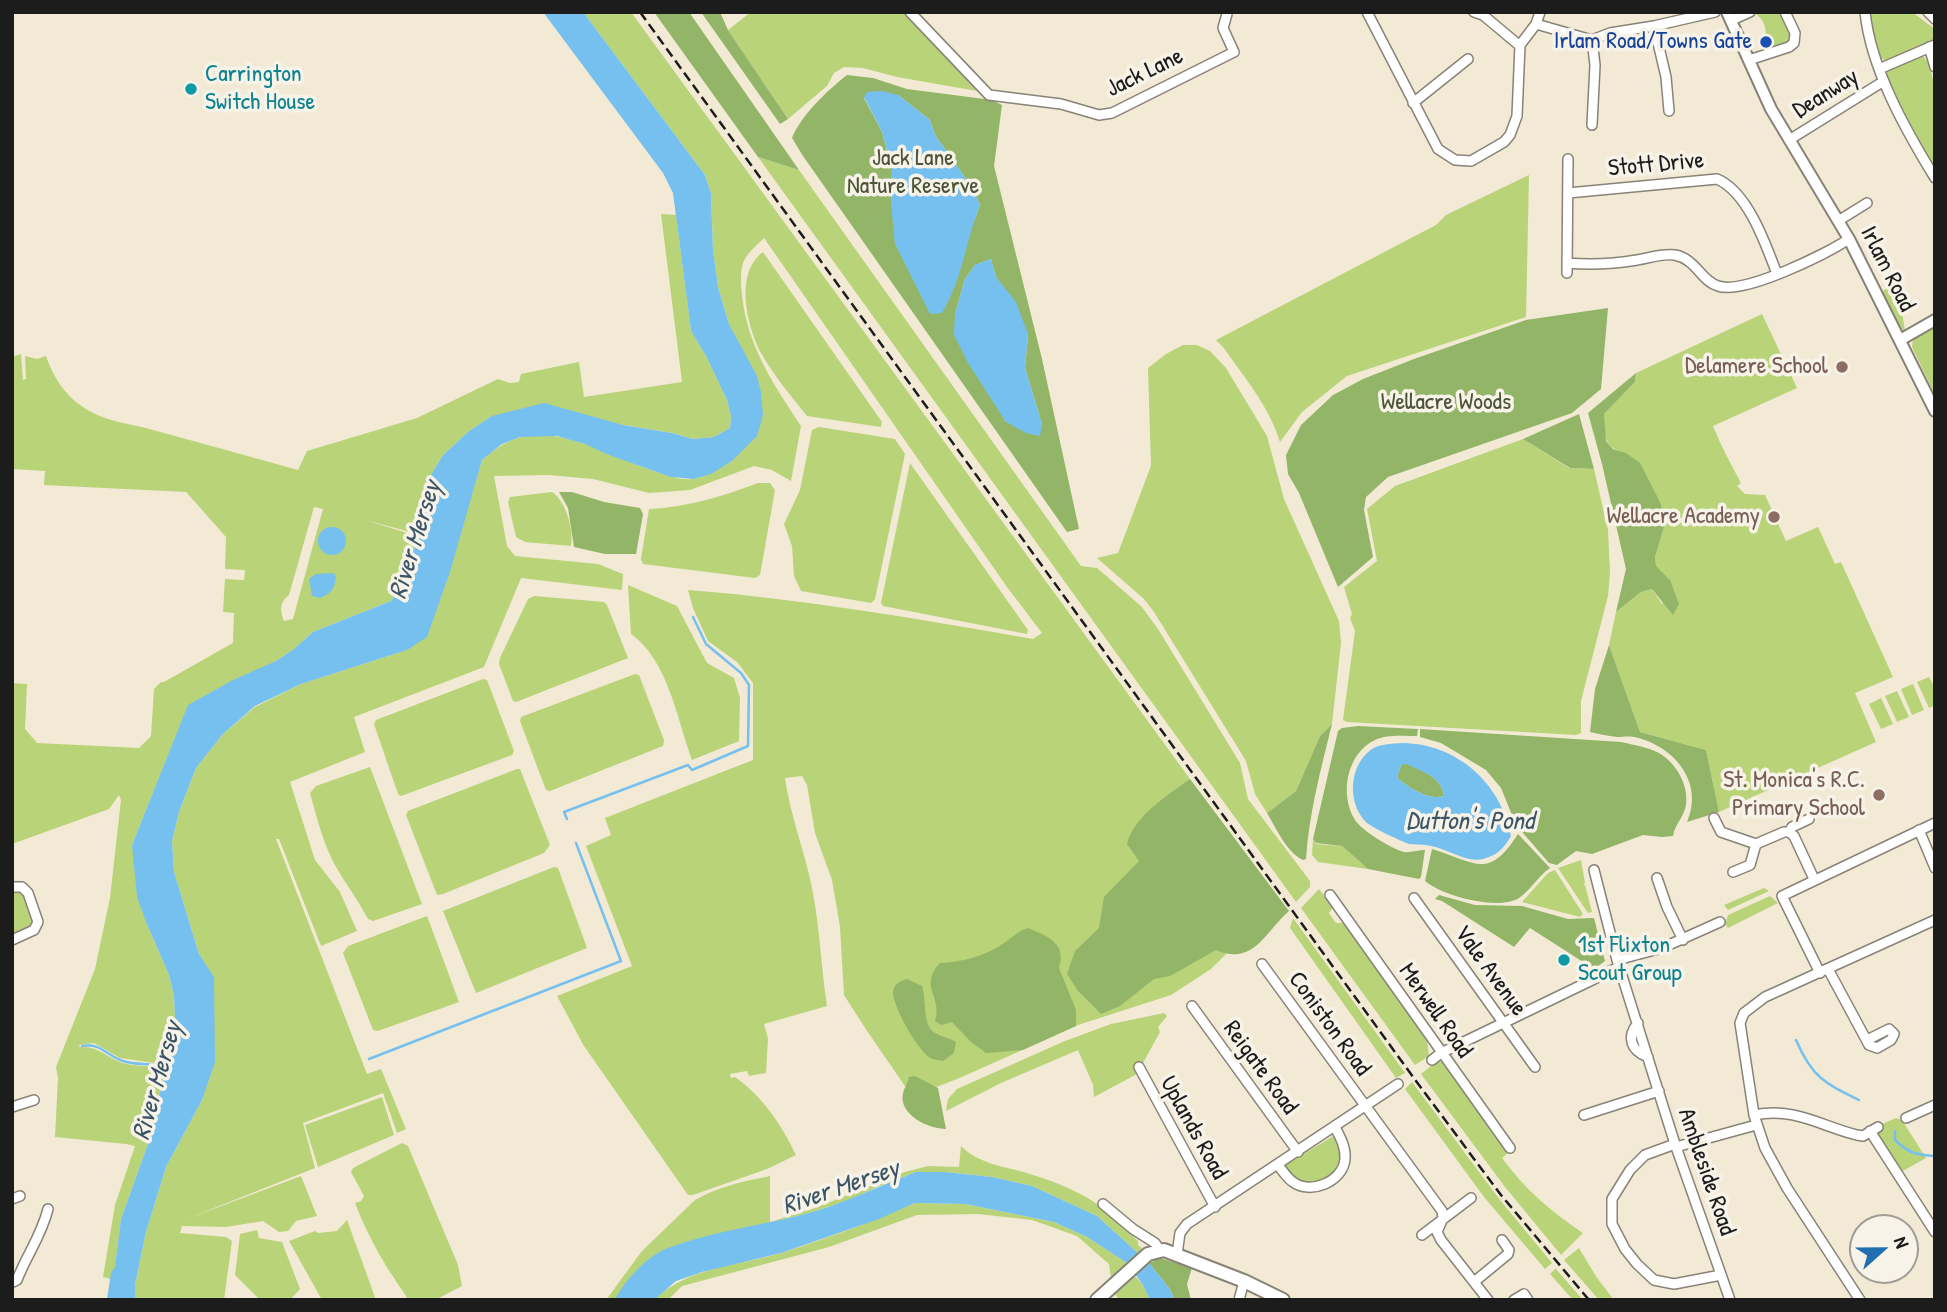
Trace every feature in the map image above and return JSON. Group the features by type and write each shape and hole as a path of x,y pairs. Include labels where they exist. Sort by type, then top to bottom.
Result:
{"main road":[{"path":"1097,1300 1125,1273 1154,1252 1177,1254 1283,1300"}],"street":[{"name":"Jack Lane","path":"910,12 989,95 1061,104 1099,115 1112,113 1234,52 1223,28 1227,13"},
{"path":"1367,12 1438,149 1445,156 1464,161 1478,159 1504,142 1515,126 1520,46 1536,24 1540,12"},
{"path":"1474,12 1483,15 1514,38 1520,46"},
{"path":"1536,24 1592,40 1610,33 1715,12"},
{"name":"Irlam Road","path":"1750,12 1729,16 1762,91 1849,239 1935,411"},
{"path":"1749,60 1790,47 1794,43 1794,33 1785,12"},
{"path":"1865,12 1867,28 1884,81 1935,178"},
{"path":"1927,12 1935,19"},
{"path":"1654,26 1667,77 1669,111"},
{"path":"1592,40 1595,65 1592,125"},
{"path":"1879,69 1932,46 1935,67"},
{"path":"1413,103 1463,60"},
{"name":"Deanway","path":"1789,140 1884,81"},
{"path":"1568,159 1567,268 1671,255 1688,261 1720,287 1752,282 1776,274 1849,239"},
{"name":"Stott Drive","path":"1568,193 1717,179 1731,187 1752,216 1776,274"},
{"name":"Irlam Road","path":"1838,220 1867,203"},
{"path":"1900,340 1935,320"},
{"path":"1714,818 1721,832 1756,844 1789,832 1794,836 1814,879"},
{"path":"1789,832 1792,827 1809,819"},
{"path":"1869,1045 1782,896 1935,823"},
{"path":"1919,830 1935,868"},
{"path":"1733,872 1750,865 1756,844"},
{"name":"Ambleside Road","path":"1594,870 1618,964 1637,1023 1631,1032 1632,1044 1637,1052 1648,1057 1730,1300"},
{"path":"1655,885 1683,940"},
{"path":"12,887 22,887 28,893 38,922 30,933 12,940"},
{"name":"Merwell Road","path":"1330,895 1510,1148"},
{"name":"Vale Avenue","path":"1414,898 1535,1067"},
{"path":"1860,1300 1787,1188 1765,1148 1755,1120 1740,1023 1744,1013 1754,1004 1775,992 1935,920"},
{"path":"1432,1060 1618,964 1683,940 1720,922"},
{"name":"Coniston Road","path":"1262,964 1442,1210 1443,1218"},
{"name":"Reigate Road","path":"1192,1006 1298,1152"},
{"name":"Uplands Road","path":"1139,1067 1214,1207"},
{"path":"1177,1254 1182,1227 1398,1084"},
{"path":"1584,1115 1659,1091"},
{"path":"18,1108 34,1100"},
{"path":"1906,1118 1935,1105"},
{"path":"1721,1275 1674,1284 1654,1280 1637,1264 1616,1233 1610,1216 1612,1199 1637,1161 1645,1155 1755,1120 1771,1112 1823,1122 1863,1136 1874,1129 1935,1232"},
{"path":"1278,1165 1293,1182 1306,1188 1320,1186 1335,1178 1344,1166 1345,1158 1342,1140 1335,1127"},
{"path":"1422,1235 1471,1198"},
{"path":"1103,1204 1155,1243 1154,1252"},
{"path":"13,1283 42,1231 47,1209"},
{"path":"1443,1218 1437,1232 1441,1240 1488,1300"},
{"path":"1474,1282 1508,1254 1509,1250 1502,1240"},
{"path":"1239,1300 1244,1281"},
{"path":"1514,1300 1526,1297"}],"green space":[{"path":"583,12 631,12 1190,779 1182,786 1233,947 1211,969 1171,995 1078,1025 926,1091 907,1089 844,995 840,927 832,880 815,833 807,785 802,776 785,778 812,888 827,1006 764,1024 768,1038 766,1073 749,1076 747,1071 730,1074 731,1078 735,1077 763,1102 796,1155 767,1169 688,1195 584,1046 557,996 632,966 586,846 611,835 605,818 753,760 753,683 737,662 708,641 688,590 818,604 1033,639 1042,633 1007,587 764,238 743,263 742,295 755,347 771,379 801,426 791,481 772,470 754,466 690,490 649,493 593,479 548,475 494,476 507,546 515,556 598,564 623,574 622,590 521,578 484,667 354,717 365,752 290,782 315,860 340,892 357,931 321,946 279,839 276,839 367,1074 381,1069 406,1129 397,1133 383,1093 303,1123 315,1168 184,1220 301,1176 317,1216 296,1221 288,1231 279,1232 263,1221 226,1227 182,1226 180,1233 226,1237 232,1241 224,1300 135,1300 135,1285 146,1232 166,1167 202,1100 214,978 199,954 174,872 172,841 179,812 196,768 223,734 255,707 301,684 407,650 438,606 482,460 503,444 534,435 569,439 651,470 683,479 703,476 732,461 740,346 729,324 718,287 713,250 711,193 705,175"},
{"path":"654,12 689,12 799,170 758,157"},
{"path":"701,12 720,12 728,30 788,119 780,124"},
{"path":"751,12 904,12 977,91 863,68 844,67 834,73 827,86 788,119 728,30"},
{"path":"1780,12 1791,35 1790,41 1764,50 1766,31 1756,14"},
{"path":"1869,12 1912,12 1935,29 1935,40 1885,60 1877,56"},
{"path":"1920,54 1927,61 1932,74 1936,108 1935,171 1885,77 1889,68"},
{"name":"Jack Lane Nature Reserve","path":"847,75 873,78 907,89 992,100 1002,105 994,166 1042,359 1079,529 1067,532 792,138 809,112","holes":["898,95 930,120 935,135 971,186 980,205 971,229 891,204 892,169 882,132 864,98","991,259 996,277 1028,334 1025,368 1042,424 1006,422 993,400 955,314 965,279 975,265"]},
{"path":"758,157 799,170 1081,566 1097,568 1142,607 1158,629 1240,763 1248,799 1310,881 1310,887 1296,902"},
{"path":"1529,175 1526,317 1347,376 1302,412 1280,442 1263,404 1216,340 1436,225 1446,215"},
{"path":"661,214 676,215 691,331 727,400 731,416 730,428 714,437 693,439 624,425 492,416 469,431 443,455 426,483 414,533 365,520 414,535 416,543 403,586 391,601 313,632 276,661 188,706 132,845 146,922 169,975 174,996 176,1039 168,1065 120,1058 94,1043 79,1045 99,1051 120,1062 156,1067 165,1071 149,1141 121,1219 115,1268 110,1279 103,1277 115,1205 135,1146 55,1137 58,1078 56,1067 95,969 110,898 121,800 119,795 109,809 12,844 12,683 27,684 25,729 37,743 139,748 151,736 154,689 161,682 233,643 234,613 223,612 225,579 244,580 245,570 225,569 226,537 186,492 44,485 45,471 12,469 12,357 21,354 23,380 26,379 25,356 37,359 46,356 65,391 76,402 100,416 298,470 307,451 417,418 498,379 510,383 519,382 521,374 579,362 584,397 682,382","holes":["314,507 323,509 293,619 284,621 282,604 289,595"]},
{"path":"763,252 882,422 881,427 807,416 771,370 751,329 746,300 748,273"},
{"path":"1888,287 1902,312 1905,331 1898,326 1881,293"},
{"name":"Wellacre Woods","path":"1608,308 1601,389 1572,413 1388,477 1366,497 1364,510 1373,557 1338,587 1299,493 1288,474 1286,455 1301,425 1333,395 1363,379 1414,359 1526,320"},
{"name":"Wellacre Academy","path":"1762,314 1797,388 1713,426 1741,483 1737,486 1745,494 1765,495 1786,541 1818,527 1835,564 1841,562 1893,677 1855,693 1876,742 1719,812 1706,750 1640,732 1609,645 1616,612 1641,592 1652,589 1662,604 1670,580 1656,567 1655,557 1666,521 1626,453 1618,451 1606,440 1604,414 1635,382 1636,373"},
{"path":"1935,328 1935,395 1912,347 1913,339"},
{"path":"1183,345 1197,345 1210,351 1226,368 1267,436 1284,499 1339,621 1341,643 1332,724 1320,736 1296,791 1267,813 1255,794 1246,761 1154,612 1144,599 1097,558 1118,553 1151,466 1148,368"},
{"path":"1636,373 1635,382 1604,414 1606,441 1613,449 1626,453 1640,463 1660,502 1666,521 1655,557 1656,566 1670,580 1679,604 1673,615 1652,589 1641,592 1616,612 1626,569 1588,413"},
{"path":"1579,414 1594,469 1570,468 1523,439"},
{"path":"819,427 895,439 905,454 875,599 871,603 801,591 794,576 792,546 784,524 800,490 812,430"},
{"path":"1523,439 1569,468 1594,469 1608,530 1608,596 1581,701 1581,733 1576,735 1343,720 1355,631 1344,587 1377,561 1367,509 1395,486"},
{"path":"910,463 1028,630 1027,634 883,606 881,603"},
{"path":"758,483 770,483 775,490 760,575 755,578 643,564 641,559 649,509 704,500"},
{"path":"552,492 568,516 571,546 525,542 516,537 508,502 510,497"},
{"path":"559,492 572,492 604,502 640,508 643,514 636,554 605,554 574,547 568,508"},
{"path":"628,585 677,606 707,663 734,678 740,698 739,741 692,760 663,674 644,645 631,634"},
{"path":"534,596 604,602 628,658 513,701 499,664 500,658 528,599"},
{"path":"1609,645 1640,732 1706,750 1719,812 1687,822 1692,793 1682,768 1673,757 1648,741 1590,732 1595,689"},
{"path":"635,674 639,675 664,740 663,746 550,791 546,790 520,721 521,717"},
{"path":"1929,677 1935,688 1935,705 1929,708 1917,682"},
{"path":"483,679 487,680 514,751 512,755 401,796 398,794 374,724 376,720"},
{"path":"1913,684 1924,710 1912,715 1901,689"},
{"path":"1897,691 1909,717 1897,722 1885,696"},
{"path":"1881,698 1893,724 1881,729 1869,704"},
{"path":"1332,724 1313,808 1306,859 1303,860 1287,846 1267,813 1296,791 1320,736"},
{"path":"1358,726 1418,729 1417,736 1385,737 1365,746 1352,764 1348,775 1347,798 1355,820 1377,839 1406,852 1425,850 1419,879 1368,869 1342,846 1316,843 1313,839 1338,731"},
{"path":"1420,729 1621,742 1646,748 1665,757 1676,769 1685,790 1685,809 1673,836 1643,835 1592,854 1576,851 1557,865 1549,863 1516,825 1501,788 1486,770 1441,743 1420,737"},
{"path":"1406,763 1435,779 1444,796 1425,795 1397,778 1401,765"},
{"path":"370,767 422,904 373,921 368,919 331,858 310,793 316,786"},
{"path":"520,769 550,845 544,853 437,895 406,815 408,811"},
{"path":"1190,779 1289,911 1249,950 1240,954 1229,954 1216,950 1170,976 1154,979 1120,1006 1101,1014 1078,991 1067,974 1075,951 1099,928 1104,897 1139,861 1127,844 1137,824 1162,799"},
{"path":"1518,834 1550,868 1519,898 1498,903 1471,900 1444,892 1425,881 1432,849 1470,862 1489,863 1507,849"},
{"path":"1313,839 1316,844 1342,846 1368,869 1318,862 1312,855"},
{"path":"1581,860 1585,883 1583,885 1592,912 1588,913 1558,868"},
{"path":"554,867 558,868 587,948 476,993 443,911"},
{"path":"1555,870 1583,914 1580,917 1522,902 1548,873"},
{"path":"1764,888 1769,891 1728,910 1724,905"},
{"path":"1319,889 1333,907 1329,913 1336,923 1345,923 1427,1040 1429,1056 1415,1065 1301,908"},
{"path":"12,890 20,890 24,895 33,919 30,928 12,936"},
{"path":"1439,895 1475,905 1522,906 1568,919 1594,918 1605,961 1594,969 1530,928 1514,947 1435,899"},
{"path":"1770,896 1778,903 1728,928 1725,924 1728,915"},
{"path":"427,916 459,1002 378,1031 373,1030 343,953 348,946"},
{"path":"1293,918 1405,1073 1396,1078 1290,928"},
{"path":"1028,928 1058,946 1061,959 1059,968 1076,1010 1076,1026 1023,1050 986,1053 952,1022 941,1025 935,1021 937,1012 931,979 940,963 982,955"},
{"path":"907,979 922,986 926,1019 931,1030 956,1042 954,1053 943,1061 932,1059 920,1048 894,1000 894,987"},
{"path":"1164,1013 1167,1016 1158,1027 1160,1032 1137,1074 1094,1097 1093,1085 1078,1050 1001,1083 946,1111 948,1099 957,1089 1065,1041 1111,1024"},
{"path":"1437,1061 1443,1062 1508,1153 1502,1158 1511,1170 1539,1199 1583,1233 1561,1255 1505,1187 1421,1074"},
{"path":"915,1076 938,1088 946,1129 916,1119 905,1108 904,1091 909,1077"},
{"path":"1412,1082 1500,1200 1552,1263 1545,1269 1484,1197 1405,1089"},
{"path":"382,1097 394,1135 318,1167 305,1125"},
{"path":"1896,1118 1902,1120 1926,1158 1901,1172 1875,1132 1880,1125"},
{"path":"1335,1135 1341,1150 1341,1159 1331,1175 1307,1183 1294,1177 1284,1166"},
{"path":"402,1143 408,1146 458,1265 462,1286 435,1300 403,1300 407,1297 378,1252 355,1203 361,1201 364,1196 351,1172 353,1168"},
{"path":"961,1146 985,1161 1046,1179 1087,1198 1117,1221 1142,1248 1138,1253 1097,1216 1032,1186 992,1177 916,1172 850,1200 806,1214 706,1237 644,1265 615,1300 606,1300 642,1251 695,1200 712,1191 770,1176 770,1222 815,1208 905,1172 928,1166 959,1167"},
{"path":"915,1203 965,1204 1054,1222 1087,1237 1127,1263 1111,1278 1109,1264 1077,1236 1032,1220 978,1214 917,1215 829,1247 682,1286 668,1300 654,1300 683,1280 715,1268 800,1247"},
{"path":"347,1220 376,1300 322,1300 289,1241 315,1231 337,1231"},
{"path":"257,1230 259,1238 282,1242 300,1289 290,1300 260,1300 235,1275 240,1234"},
{"path":"1579,1248 1614,1300 1599,1300 1564,1260"},
{"path":"1160,1258 1192,1268 1187,1284 1191,1300 1175,1300 1149,1263"},
{"path":"1556,1268 1583,1300 1573,1300 1550,1274"},
{"path":"1135,1276 1150,1300 1120,1300 1114,1293"}],"water":[{"name":"River Mersey","path":"543,12 583,12 705,175 711,193 713,250 718,287 729,324 757,376 761,392 763,415 757,436 732,461 711,474 694,479 671,477 557,436 520,437 502,444 482,460 450,572 427,637 407,650 301,684 255,706 223,734 196,768 179,812 172,841 174,872 199,954 214,977 215,1062 202,1100 166,1167 146,1232 135,1285 135,1300 107,1299 111,1273 115,1267 121,1219 149,1141 156,1106 176,1039 174,996 169,975 137,897 132,845 188,705 233,680 276,661 313,632 391,601 403,586 416,543 414,535 426,483 443,455 469,431 492,416 544,403 623,425 693,439 714,437 730,428 731,416 727,400 691,331 673,193 663,173"},
{"path":"882,91 898,95 930,120 935,135 971,186 980,205 955,287 942,313 930,314 895,244 891,204 892,169 882,132 864,97 867,92"},
{"path":"991,259 996,277 1016,302 1028,334 1025,368 1042,424 1040,436 1026,433 1006,422 968,363 954,335 955,314 965,279 975,265"},
{"path":"332,527 342,531 346,541 342,551 332,555 322,551 318,541 322,531"},
{"path":"333,573 336,580 330,592 320,598 312,596 309,579 316,574"},
{"name":"Dutton's Pond","path":"1403,743 1441,750 1474,770 1487,784 1498,799 1511,836 1500,850 1483,859 1470,859 1431,846 1409,844 1366,822 1360,815 1354,797 1357,768 1371,750","holes":["1406,764 1435,779 1444,796 1425,795 1397,778 1401,765"]},
{"path":"916,1172 992,1177 1032,1186 1097,1216 1149,1263 1175,1300 1150,1300 1127,1263 1087,1237 1054,1222 965,1204 915,1203 879,1219 781,1253 676,1281 654,1300 615,1300 637,1270 660,1251 702,1237 819,1210"}],"waterway":[{"path":"567,819 564,812 688,765 692,770 748,746 749,685 741,673 706,644 693,617"},
{"path":"369,1059 621,961 576,843"},
{"path":"1796,1040 1808,1063 1820,1078 1859,1100"},
{"name":"River Mersey","path":"82,1046 94,1046 128,1062 167,1068"},
{"path":"1895,1131 1895,1140 1904,1148 1918,1154 1935,1156"}],"railway":[{"path":"640,12 1416,1081 1501,1195 1589,1300"}],"place":[{"name":"Irlam Road/Towns Gate","path":"1766,42"},
{"name":"Carrington Switch House","path":"191,89"},
{"name":"Delamere School","path":"1842,367"},
{"name":"Wellacre Academy","path":"1774,517"},
{"name":"St. Monica's R.C. Primary School","path":"1879,795"},
{"name":"1st Flixton Scout Group","path":"1564,960"}]}
